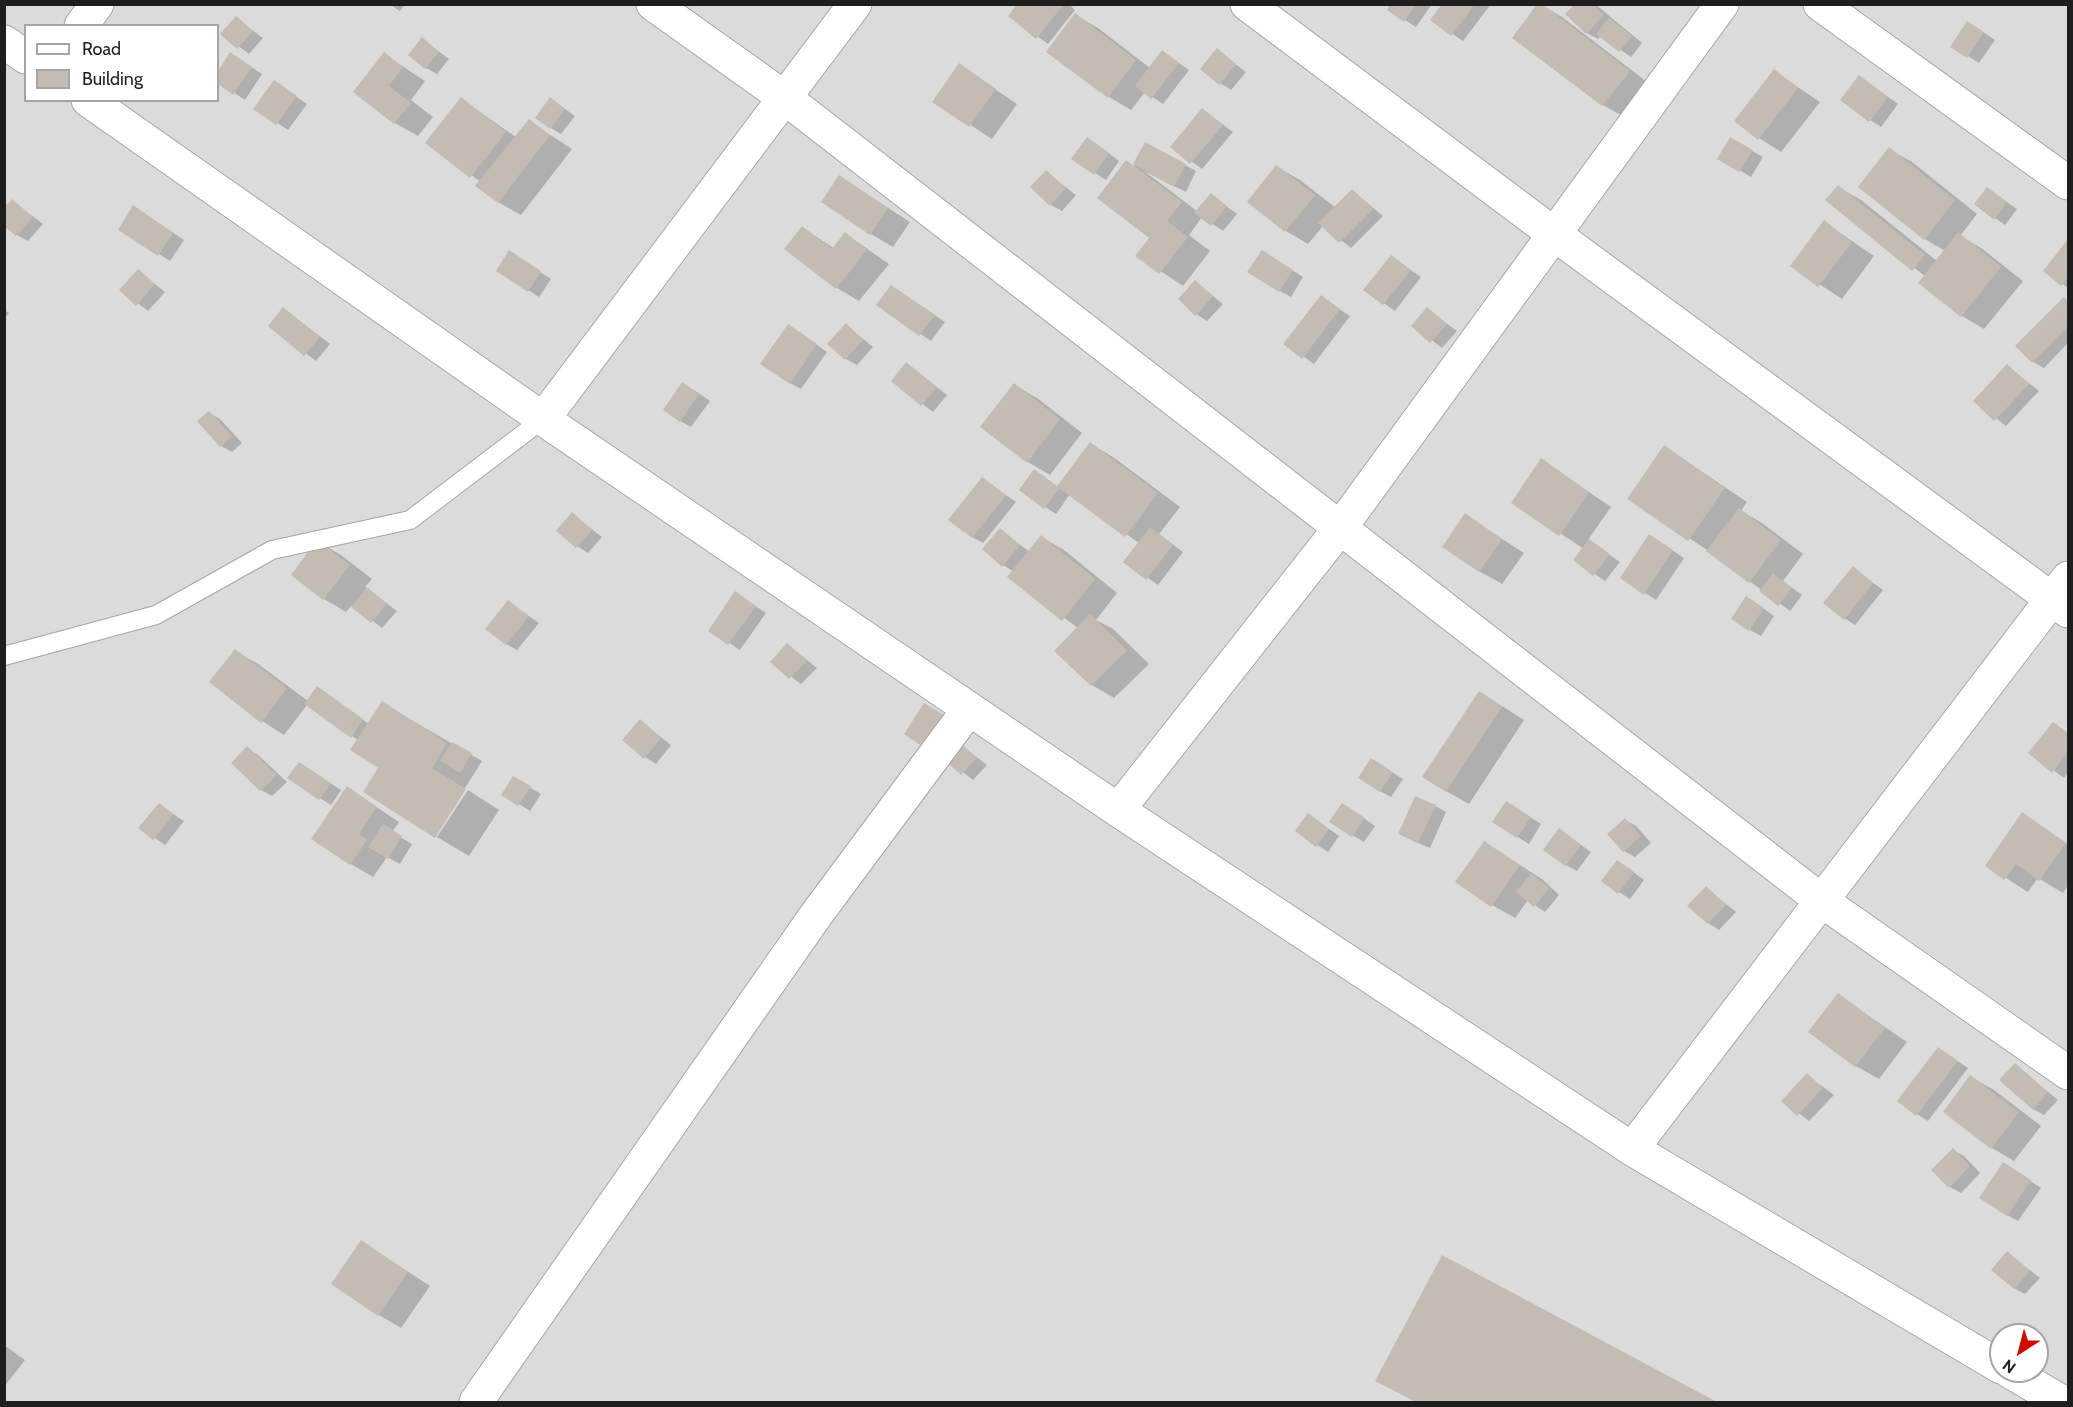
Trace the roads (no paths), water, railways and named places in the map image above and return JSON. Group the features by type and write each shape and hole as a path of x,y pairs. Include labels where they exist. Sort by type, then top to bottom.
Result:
{"street":[{"path":"83,24 98,4"},
{"path":"653,4 785,98 1822,901 2068,1073"},
{"path":"543,419 855,4"},
{"path":"1247,4 1554,234 2063,596 1822,901 1632,1149"},
{"path":"1118,810 1340,528 1722,4"},
{"path":"1820,4 2068,183"},
{"path":"4,42 24,56"},
{"path":"91,102 543,419 1118,810 1632,1149 1989,1359"},
{"path":"476,1402 816,915 969,709"},
{"path":"2029,1383 2062,1402"}],"lane":[{"path":"4,656 156,615 272,550 410,520 543,419"}]}
